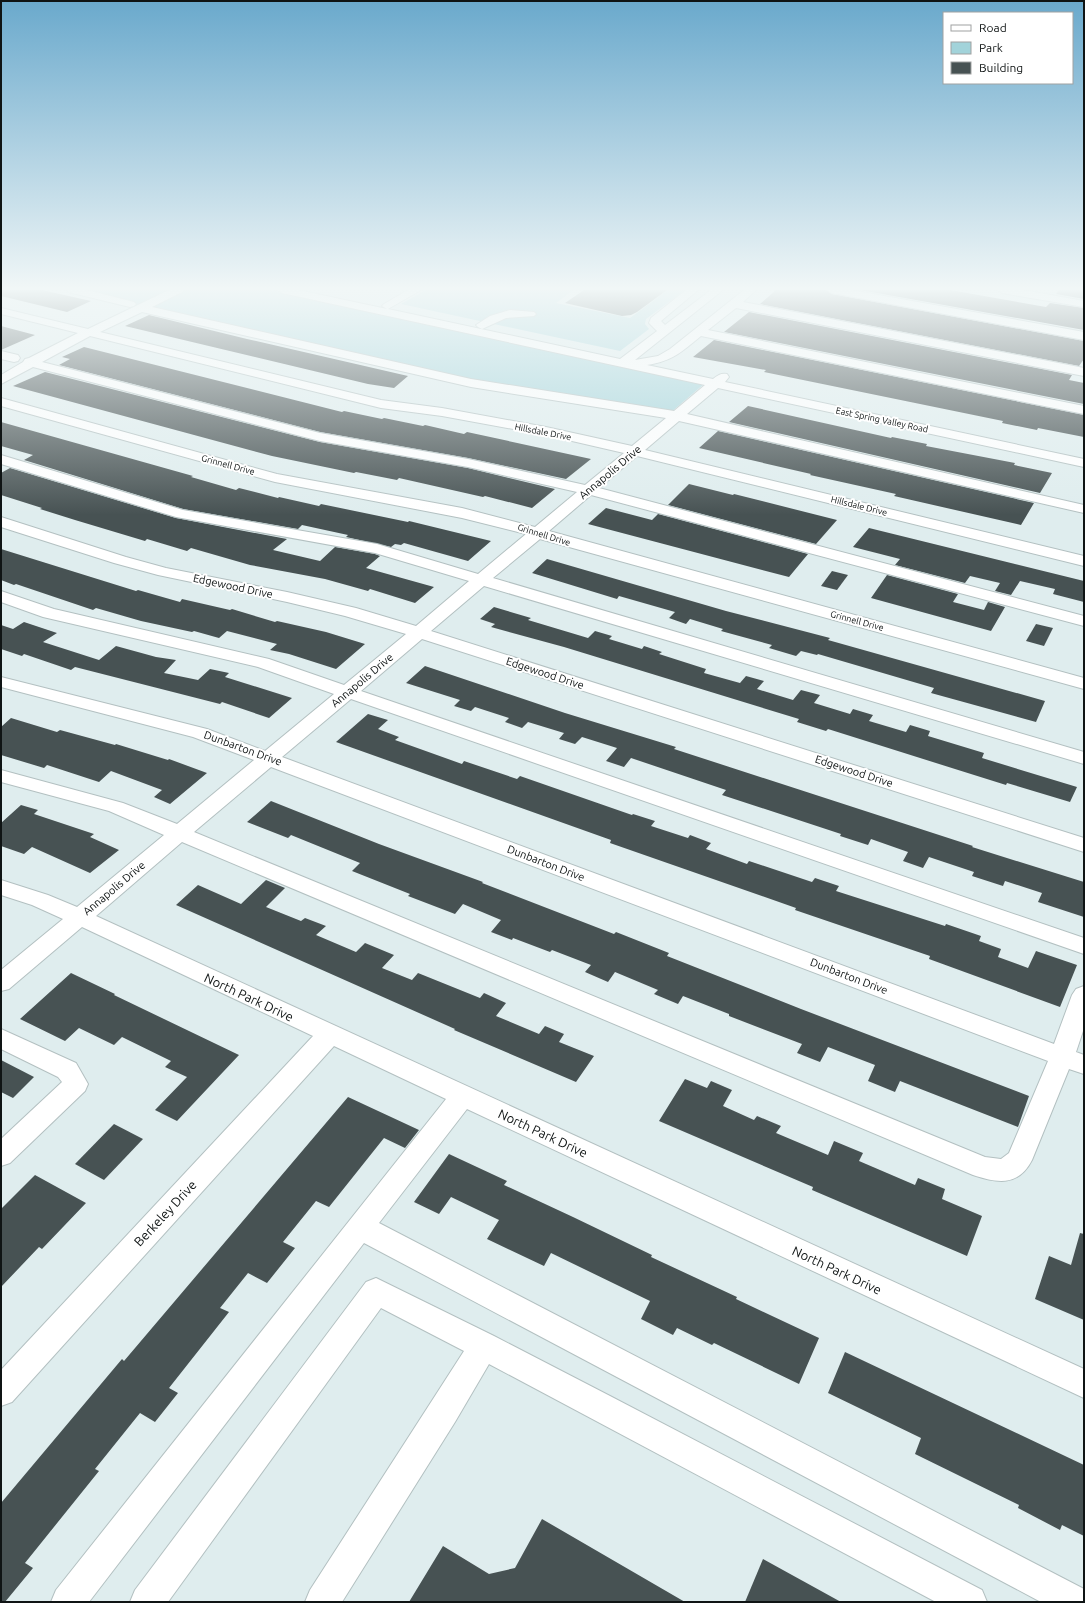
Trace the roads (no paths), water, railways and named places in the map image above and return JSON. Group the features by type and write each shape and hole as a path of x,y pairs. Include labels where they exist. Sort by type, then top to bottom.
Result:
{"street":[{"path":"1,380 25,365"},
{"path":"40,365 320,437 468,463 588,490 1084,621"},
{"name":"Hillsdale Drive","path":"221,365 375,402 442,412 546,431 634,451 1084,561"},
{"path":"391,365 470,383 644,409 1084,509"},
{"name":"East Spring Valley Road","path":"648,365 1084,454"},
{"name":"East Spring Valley Road","path":"662,365 719,380 1084,464"},
{"path":"860,365 1084,410"},
{"path":"1047,365 1084,372"},
{"name":"Annapolis Drive","path":"1,983 719,380"},
{"name":"Grinnell Drive","path":"1,402 275,478 409,502 476,516 1084,684"},
{"path":"1,459 181,514 377,549 1084,758"},
{"name":"Edgewood Drive","path":"1,522 120,560 164,572 287,597 350,612 418,632 1084,845"},
{"path":"1,596 49,613 263,663 1084,946"},
{"name":"Dunbarton Drive","path":"1,682 200,732 270,757 1084,1065"},
{"path":"1,776 116,807 982,1167 1006,1171 1019,1160 1062,1056 1084,995"},
{"name":"North Park Drive","path":"1,887 40,900 79,917 1084,1384"},
{"name":"Berkeley Drive","path":"1,1392 330,1034"},
{"path":"1,1038 67,1070 76,1084 1,1155"},
{"path":"68,1602 462,1096"},
{"path":"360,1227 1075,1602"},
{"path":"147,1602 376,1291 753,1486 970,1602"},
{"path":"322,1602 444,1412 484,1346"}]}
